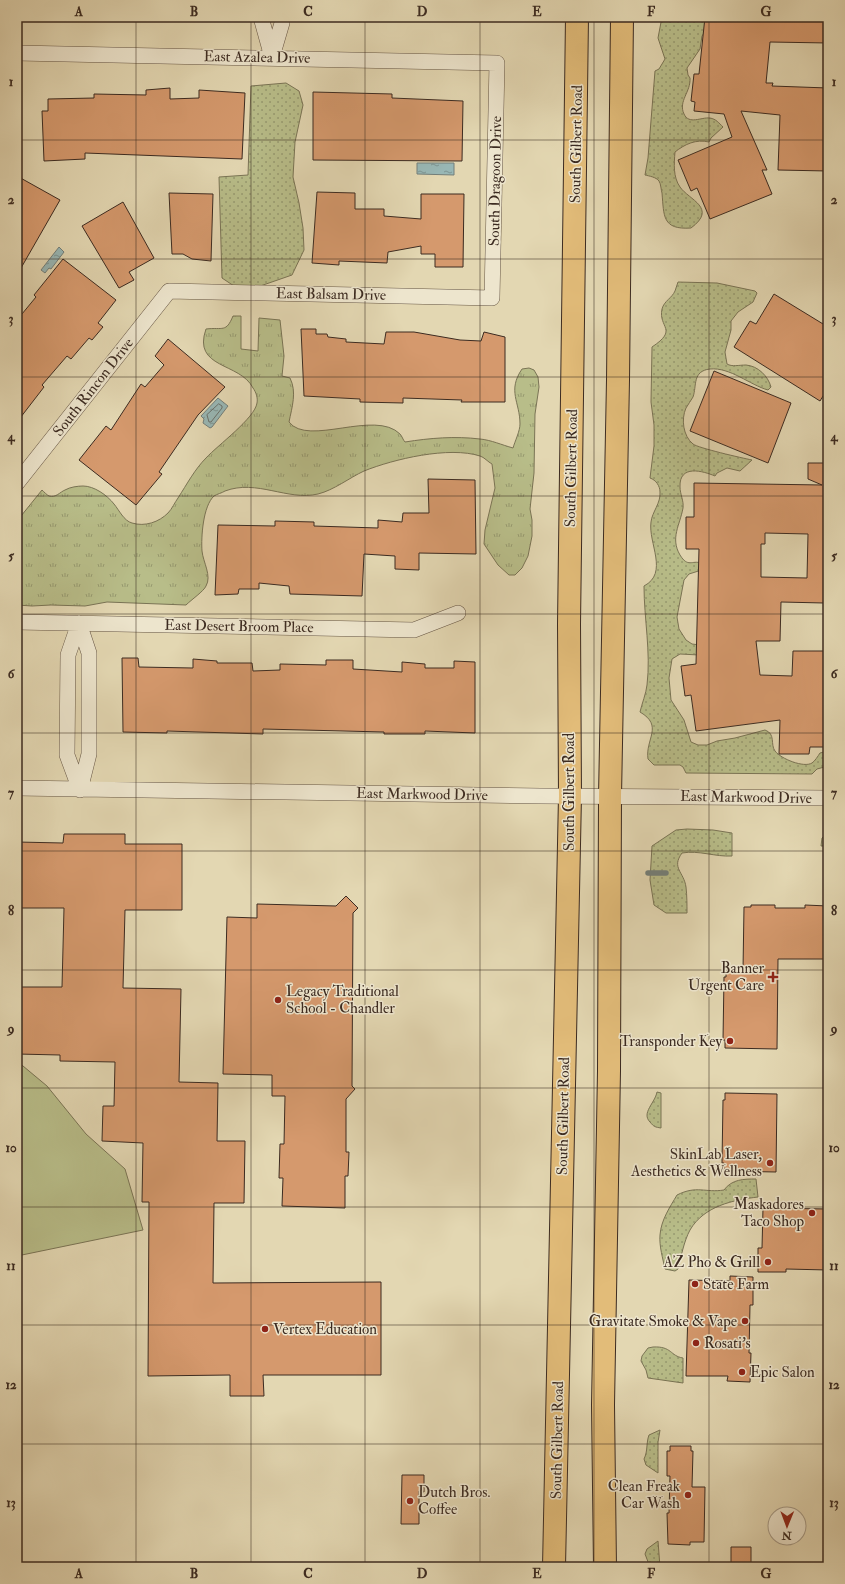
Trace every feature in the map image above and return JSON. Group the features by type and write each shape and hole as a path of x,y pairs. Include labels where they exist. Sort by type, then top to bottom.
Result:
{"main road":[{"name":"South Gilbert Road","path":"554,1567 570,796 569,624 577,17"},
{"path":"605,1567 603,1405 609,1064 610,796 618,380 622,17"}],"street":[{"path":"262,17 272,57"},
{"path":"272,57 282,24 282,17"},
{"name":"East Azalea Drive","path":"17,53 272,57 497,63"},
{"name":"South Dragoon Drive","path":"492,298 497,63"},
{"name":"East Balsam Drive","path":"169,291 492,298"},
{"name":"South Rincon Drive","path":"17,483 169,291"},
{"name":"East Desert Broom Place","path":"17,622 414,630 458,613"},
{"path":"79,623 89,653 89,754 80,790"},
{"path":"79,623 68,655 67,755 80,790"},
{"name":"East Markwood Drive","path":"17,788 80,790 828,798"}],"green space":[{"path":"662,17 727,18 706,30 702,36 700,49 687,68 690,83 683,105 684,114 692,120 710,118 717,121 723,127 711,138 709,142 700,141 691,143 675,152 674,170 676,179 684,192 695,200 702,210 702,215 699,221 691,228 675,227 666,220 660,182 645,175 648,158 655,71 659,69 665,59 658,38"},
{"path":"286,83 299,91 303,105 295,142 293,177 303,228 304,250 292,275 243,292 222,278 219,177 248,175 251,86"},
{"path":"678,282 717,283 755,291 757,293 753,302 738,312 731,321 731,330 725,352 727,364 733,366 746,365 755,367 765,375 771,387 768,390 761,388 725,371 717,369 704,370 700,373 696,380 693,397 684,412 683,422 685,432 693,444 752,460 740,471 727,468 717,473 715,476 704,472 693,471 687,472 683,475 681,480 680,490 683,508 676,537 677,549 685,561 690,563 702,563 708,568 689,574 684,580 677,617 679,629 686,640 692,644 700,645 699,655 680,654 672,659 669,678 671,700 684,720 691,742 698,745 707,745 717,741 765,730 772,737 775,751 782,757 798,764 812,763 820,753 828,751 828,766 817,769 812,774 686,773 680,765 654,765 648,759 652,733 651,722 640,712 648,673 644,586 651,580 655,573 656,557 652,539 651,522 660,496 657,484 650,478 654,446 654,425 651,402 652,347 660,341 666,332 662,309 664,304 674,293"},
{"path":"233,316 241,316 241,349 258,351 259,318 280,320 284,356 282,376 290,378 294,394 289,422 298,429 311,431 375,425 389,427 400,434 405,442 424,439 471,438 488,440 513,448 520,427 515,396 515,384 522,369 529,368 534,370 538,377 539,387 535,414 534,473 530,509 532,536 528,556 522,568 515,575 509,575 498,565 484,544 485,530 495,488 492,464 482,457 467,453 438,453 406,458 376,466 336,487 318,494 295,495 249,487 225,491 214,496 207,507 202,530 202,551 208,573 208,582 203,590 186,605 107,602 85,606 17,605 17,521 42,490 48,496 56,496 67,489 87,486 108,497 124,518 129,522 137,524 152,523 168,513 202,462 250,416 257,403 256,393 247,380 238,373 219,364 211,358 206,351 203,342 206,329 226,327"},
{"path":"676,830 713,830 732,833 732,856 719,856 695,852 682,853 679,858 678,866 686,887 687,913 666,913 654,905 650,880 652,846"},
{"path":"828,832 828,846 821,846 822,838"},
{"path":"17,1061 47,1086 86,1134 125,1169 143,1230 17,1256"},
{"path":"657,1092 661,1093 661,1128 653,1125 648,1119 647,1115"},
{"path":"756,1179 758,1197 729,1202 703,1215 688,1234 678,1269 675,1271 665,1269 661,1252 660,1235 666,1214 677,1195 690,1190 724,1190 727,1186 734,1182"},
{"path":"648,1348 664,1348 683,1358 683,1383 648,1378 641,1361 642,1356"},
{"path":"660,1430 658,1442 658,1473 646,1465 644,1459 649,1435"},
{"path":"658,1541 660,1567 650,1567 645,1554 647,1549"}],"water":[{"path":"417,163 454,163 454,175 417,174"},
{"path":"59,247 64,252 51,269 49,268 45,273 41,270"},
{"path":"218,398 228,406 210,428 203,423 204,419 201,416"}],"building":[{"path":"705,17 828,17 828,43 770,42 766,83 773,83 772,86 828,88 828,171 778,170 780,115 741,111 767,170 762,170 772,194 710,219 697,188 691,191 678,160 732,137 724,114 694,111 695,102 691,101 694,74 699,74"},
{"path":"170,88 170,99 199,98 199,90 245,93 242,159 85,153 85,159 44,161 42,111 48,111 48,99 94,98 94,94 146,95 146,90"},
{"path":"313,92 392,94 392,98 463,101 462,161 313,160"},
{"path":"17,176 60,200 17,275"},
{"path":"317,192 355,193 355,209 384,209 384,216 421,219 421,194 464,194 463,267 435,267 435,254 421,254 421,246 388,252 387,263 339,261 339,265 312,263"},
{"path":"169,193 213,194 211,261 192,259 183,254 172,254"},
{"path":"123,202 154,258 129,272 134,280 119,288 82,226"},
{"path":"63,259 116,300 98,323 103,327 92,340 89,338 71,359 67,356 42,385 44,387 17,422 17,320 36,297 34,295"},
{"path":"774,294 828,327 828,388 820,401 734,347 750,321 756,324"},
{"path":"301,329 316,329 316,334 327,334 328,337 346,339 346,342 384,344 386,332 414,332 460,340 481,341 484,332 505,337 505,402 461,402 462,400 403,398 403,403 360,402 360,399 304,396"},
{"path":"168,339 225,387 198,415 159,472 162,474 136,505 79,460 106,426 111,430 141,384 145,387 164,365 155,356"},
{"path":"714,371 791,403 768,463 690,431"},
{"path":"808,463 825,463 824,603 781,602 780,641 756,641 760,675 792,676 793,651 828,651 828,747 810,747 809,754 779,754 780,720 696,731 691,695 685,696 681,666 696,664 699,549 686,549 686,517 694,517 694,483 822,485 808,479","holes":["765,533 808,534 807,578 761,577 761,544 765,544"]},
{"path":"428,479 475,480 476,554 419,553 419,570 395,569 395,556 364,554 362,596 290,594 289,586 259,583 259,589 239,589 238,594 215,595 218,525 275,526 275,521 314,522 314,526 378,528 378,520 402,522 403,513 429,513"},
{"path":"122,658 138,658 139,667 193,668 193,659 217,661 217,663 252,663 253,671 280,670 280,664 326,665 326,660 353,660 353,669 402,672 402,662 425,664 425,668 454,668 454,661 475,662 475,733 425,731 425,734 384,734 384,732 263,729 263,734 167,731 167,733 123,732"},
{"path":"64,834 125,834 125,844 182,844 182,910 125,910 123,988 181,989 179,1082 218,1083 217,1141 245,1141 244,1203 214,1203 213,1283 381,1282 381,1375 263,1375 264,1396 230,1396 230,1375 148,1376 149,1202 142,1202 143,1143 102,1141 103,1106 114,1106 115,1062 60,1061 60,1055 17,1054 17,987 62,987 64,908 17,908 17,842 63,843"},
{"path":"346,896 358,908 353,913 352,1086 355,1089 346,1099 346,1152 349,1152 348,1176 345,1176 345,1208 282,1206 283,1178 279,1178 280,1144 284,1144 285,1096 272,1096 272,1075 223,1074 227,917 257,918 257,904 336,906"},
{"path":"751,905 775,905 775,908 805,908 805,905 828,906 828,959 778,959 777,1049 725,1048 725,1040 723,1040 724,977 726,977 726,970 743,970 744,907 751,907"},
{"path":"725,1093 777,1094 776,1172 724,1171 724,1163 722,1163 723,1100 725,1100"},
{"path":"763,1208 828,1209 828,1270 786,1269 786,1272 758,1272 758,1248 762,1248"},
{"path":"730,1276 753,1277 753,1305 750,1305 750,1382 727,1381 728,1376 686,1376 689,1280 730,1281"},
{"name":"Clean Freak Car Wash","path":"670,1446 691,1446 691,1451 693,1451 692,1487 705,1487 704,1542 690,1542 690,1545 668,1544 667,1513 669,1513 670,1476 667,1476 667,1451 670,1451"},
{"name":"Dutch Bros. Coffee","path":"402,1475 424,1475 424,1492 419,1491 419,1524 401,1524"},
{"path":"731,1547 751,1547 751,1567 731,1567"}],"waterway":[{"path":"648,873 666,873"}],"place":[{"name":"Banner Urgent Care","path":"773,977"},
{"name":"Legacy Traditional School - Chandler","path":"278,1000"},
{"name":"Transponder Key","path":"730,1041"},
{"name":"SkinLab Laser, Aesthetics & Wellness","path":"770,1163"},
{"name":"Maskadores Taco Shop","path":"812,1213"},
{"name":"AZ Pho & Grill","path":"768,1262"},
{"name":"State Farm","path":"695,1284"},
{"name":"Gravitate Smoke & Vape","path":"745,1321"},
{"name":"Vertex Education","path":"265,1329"},
{"name":"Rosati's","path":"696,1343"},
{"name":"Epic Salon","path":"742,1372"},
{"name":"Clean Freak Car Wash","path":"688,1495"},
{"name":"Dutch Bros. Coffee","path":"410,1501"}]}
